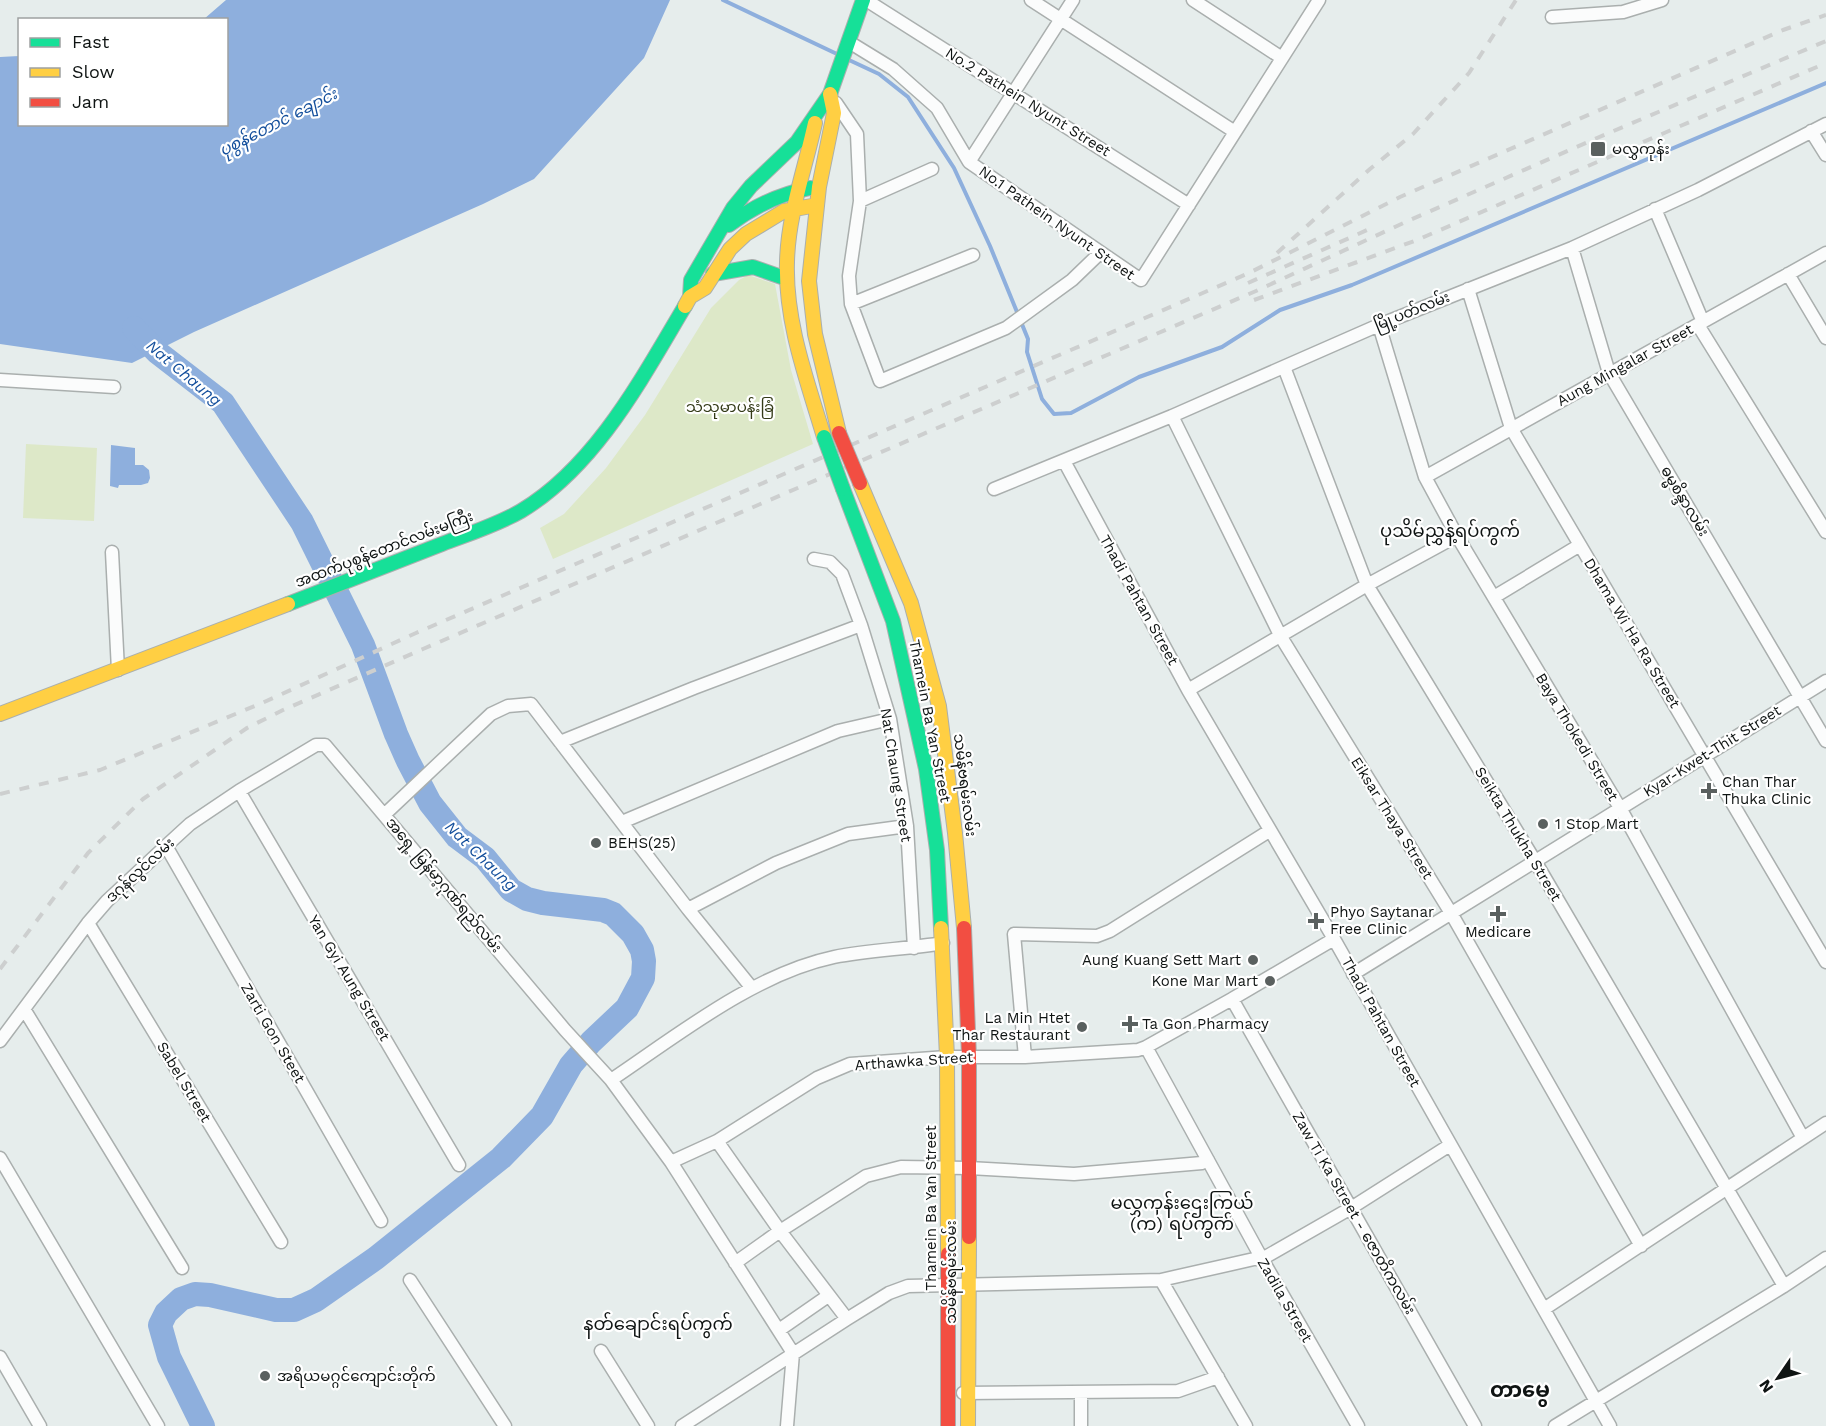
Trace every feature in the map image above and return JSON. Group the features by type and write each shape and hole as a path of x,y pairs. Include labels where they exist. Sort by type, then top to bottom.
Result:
{"main road":[{"path":"719,233 734,208 752,186 797,142 830,94 865,0"},
{"path":"817,205 834,113 830,94"},
{"name":"Thamein Ba Yan Street","path":"816,114 794,209 787,279 796,339 824,437 893,621 926,769 937,850 947,1057 948,1426"},
{"name":"အထက်ပုစွန်တောင်လမ်းမကြီး","path":"0,714 305,598 521,511 553,487 590,450 628,401 690,297 691,280 719,233 753,208 799,190 819,187"},
{"name":"အထက်ပုစွန်တောင်လမ်းမကြီး","path":"690,297 705,288 730,249 746,234 784,211 817,205"},
{"name":"သမိန်ဗရမ်းလမ်း","path":"817,205 810,281 815,334 839,433 910,603 939,706 955,833 965,942 969,1057 968,1426"},
{"path":"713,274 753,267 787,279"},
{"path":"796,339 815,334"}],"street":[{"name":"No.2 Pathein Nyunt Street","path":"865,0 1014,92 1189,205"},
{"path":"1031,0 1235,132"},
{"path":"969,162 1073,0"},
{"path":"1193,0 1282,58"},
{"path":"1189,205 1319,0"},
{"path":"1552,17 1623,12 1662,0"},
{"name":"No.1 Pathein Nyunt Street","path":"849,42 893,69 937,108 969,162 1141,280 1189,205"},
{"path":"830,94 857,134 860,201 849,276 851,304 880,381 1006,328 1072,280 1100,253"},
{"name":"မြို့ပတ်လမ်း","path":"994,489 1172,416 1379,324 1572,248 1655,210 1826,124"},
{"path":"1811,131 1826,155"},
{"path":"860,201 932,169"},
{"path":"1655,210 1700,323 1826,532"},
{"name":"ဓမ္မစိန္ဒာလမ်း","path":"1572,248 1609,373 1826,741"},
{"name":"Aung Mingalar Street","path":"1425,477 1826,253"},
{"path":"851,304 973,255"},
{"path":"1788,274 1826,338"},
{"name":"Dhama Wi Ha Ra Street","path":"1468,289 1511,428 1826,962"},
{"name":"Baya Thokedi Street","path":"1379,324 1425,477 1457,536 1620,808 1803,1138"},
{"name":"Seikta Thukha Street","path":"1284,367 1367,585 1535,861 1784,1286"},
{"path":"0,380 114,387"},
{"name":"Eiksar Thaya Street","path":"1172,416 1281,637 1450,913 1641,1246"},
{"name":"Thadi Pahtan Street","path":"1064,461 1188,690 1334,939 1611,1426"},
{"path":"1188,690 1367,585 1457,536"},
{"path":"1494,597 1580,545"},
{"path":"112,552 118,670"},
{"name":"Nat Chaung Street","path":"814,559 830,562 842,574 861,625 890,718 906,826 914,948"},
{"path":"560,742 861,625"},
{"name":"Kyar-Kwet-Thit Street","path":"1353,974 1826,681"},
{"path":"384,815 491,714 508,706 531,704 688,909 751,987"},
{"path":"622,822 838,731 890,718"},
{"name":"ဒဂုန်လွင်လမ်း","path":"0,1041 88,923 107,901 166,846 190,824 238,791 321,744"},
{"name":"အရှေ့ မြန်မာ့ဂုဏ်ရည်လမ်း","path":"321,744 325,745 565,1030 611,1080 671,1162 793,1353"},
{"name":"Yan Gyi Aung Street","path":"238,791 459,1165"},
{"path":"688,909 776,862 848,834 906,826"},
{"path":"1025,1057 1014,934 1097,936 1110,931 1269,831"},
{"name":"Zarti Gon Steet","path":"166,846 381,1221"},
{"name":"Sabel Street","path":"88,923 281,1242"},
{"path":"1146,1047 1334,939"},
{"path":"611,1080 751,987 796,968 834,957 943,943"},
{"name":"Zaw Ti Ka Street - ဇောတိကလမ်း","path":"1232,999 1475,1426"},
{"path":"24,1008 182,1268"},
{"name":"Arthawka Street","path":"671,1162 717,1141 817,1078 850,1064 947,1057 1025,1057 1138,1050 1146,1047"},
{"name":"Zadila Street","path":"1146,1047 1262,1259 1358,1426"},
{"path":"1544,1308 1826,1123"},
{"path":"717,1141 780,1231 847,1319"},
{"path":"682,1426 847,1319 889,1293 908,1286 1161,1280 1262,1259 1351,1208 1450,1145"},
{"path":"0,1158 156,1422 141,1426"},
{"path":"735,1263 866,1176 901,1167 1074,1174 1202,1163 1208,1160"},
{"path":"1555,1426 1826,1258"},
{"path":"410,1280 505,1426"},
{"path":"1161,1280 1246,1426"},
{"path":"779,1330 828,1296"},
{"path":"601,1351 648,1426"},
{"path":"787,1426 793,1353"},
{"path":"0,1357 40,1426"},
{"path":"947,1393 1178,1391 1218,1377"},
{"path":"1081,1393 1081,1426"}],"green space":[{"name":"သံသုမာပန်းခြံ","path":"748,275 775,284 791,370 813,444 553,559 540,528 564,514 606,468 645,415 711,308 739,280"},
{"path":"26,444 97,448 94,521 23,518"}],"water":[{"name":"ပုစွန်တောင် ချောင်း","path":"226,0 670,0 644,58 534,179 483,204 194,332 132,363 0,344 0,57 18,56 18,126 228,126 228,18 205,18"},
{"path":"111,445 135,448 135,465 143,465 149,470 148,483 119,485 118,488 110,486"}],"waterway":[{"path":"723,0 837,54"},
{"path":"849,60 879,74 908,97 954,168 990,246 1028,339 1027,352 1042,399 1054,414 1071,413 1139,377 1222,347 1280,310 1352,285 1826,83"},
{"name":"Nat Chaung","path":"134,328 157,352 223,403 302,522 363,645 408,761 430,803 457,837 485,858 511,890 527,899 603,910 613,914 633,934 642,950 644,961 643,978 627,1008 591,1042 571,1065 542,1116 501,1158 376,1258 316,1300 294,1310 276,1310 210,1295 195,1294 181,1299 166,1313 160,1325 169,1357 203,1426"}],"railway":[{"path":"1277,253 1370,169 1413,134 1469,73 1516,0"},
{"path":"0,794 100,770 262,703 416,633 1249,273 1400,197 1783,30 1826,15"},
{"path":"0,969 88,853 143,799 247,728 423,649 1256,291 1597,138 1826,41"},
{"path":"1254,300 1417,240 1826,63"},
{"path":"1248,283 1374,227"}],"traffic: fast":[{"path":"690,297 691,280 733,208 751,186 797,142 830,94 863,0"},
{"path":"729,225 767,202 810,188"},
{"path":"713,274 753,267 787,279"},
{"path":"288,604 492,525 521,511 548,492 595,445 615,419 685,306"},
{"path":"824,437 843,489"},
{"path":"843,489 893,621 926,769 937,850 941,928"}],"traffic: slow":[{"path":"830,94 834,113 819,187 809,281 815,334 839,433"},
{"path":"815,123 790,227 787,284 798,351 824,437"},
{"path":"685,306 690,297 705,288 730,249 746,234 784,211 817,205"},
{"path":"860,483 911,603 939,706 964,928"},
{"path":"0,714 288,604"},
{"path":"941,928 947,1057 948,1254"},
{"path":"968,1426 969,1237"}],"traffic: jam":[{"path":"839,433 860,483"},
{"path":"964,928 969,1057 969,1237"},
{"path":"948,1254 948,1426"}],"place":[{"name":"မလွှကုန်း","path":"1598,149"},
{"name":"Chan Thar Thuka Clinic","path":"1709,791"},
{"name":"1 Stop Mart","path":"1543,824"},
{"name":"BEHS(25)","path":"596,843"},
{"name":"Medicare","path":"1498,914"},
{"name":"Phyo Saytanar Free Clinic","path":"1316,921"},
{"name":"Aung Kuang Sett Mart","path":"1253,960"},
{"name":"Kone Mar Mart","path":"1270,981"},
{"name":"Ta Gon Pharmacy","path":"1130,1024"},
{"name":"La Min Htet Thar Restaurant","path":"1082,1027"},
{"name":"အရိယမဂ္ဂင်ကျောင်းတိုက်","path":"265,1376"}],"district":[{"name":"ပုသိမ်ညွှန့်ရပ်ကွက်","path":"1450,530"},
{"name":"မလွှကုန်းဌေးကြွယ် (က) ရပ်ကွက်","path":"1182,1212"},
{"name":"နတ်ချောင်းရပ်ကွက်","path":"658,1323"},
{"name":"တာမွေ","path":"1520,1389"}]}
